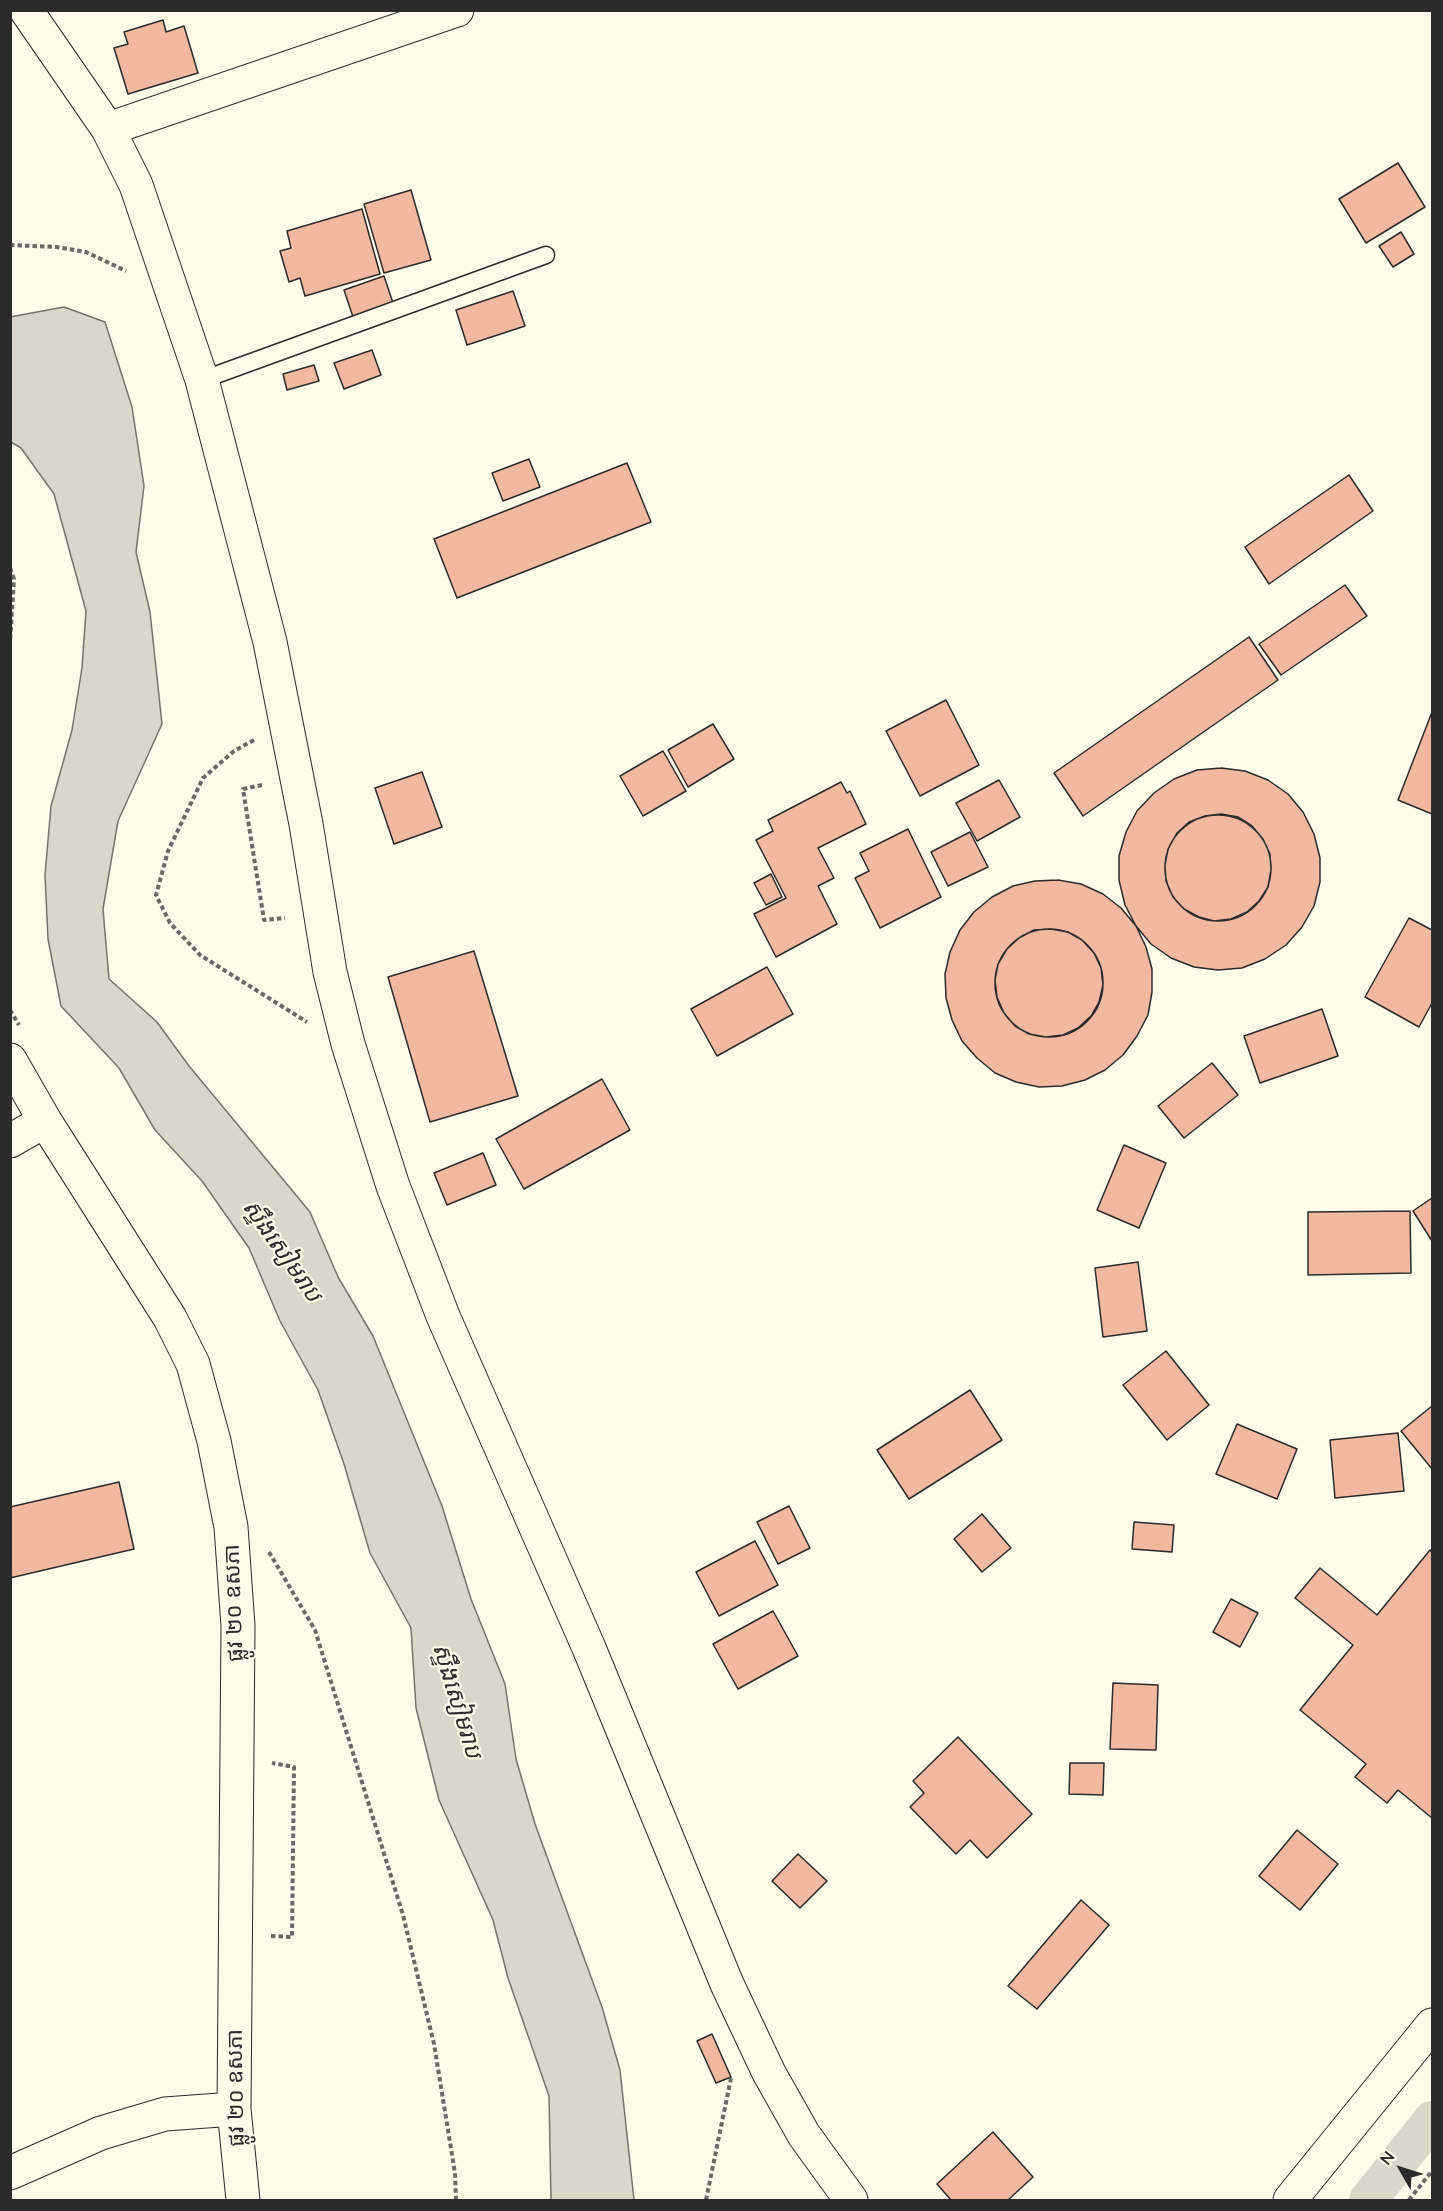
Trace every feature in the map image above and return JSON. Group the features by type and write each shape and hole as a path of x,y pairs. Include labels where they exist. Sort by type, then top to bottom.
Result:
{"street":[{"path":"26,10 108,129 136,185 202,381 270,642 306,824 330,972 348,1044 393,1186 443,1316 580,1626 727,1984 769,2073 804,2135 851,2200"},
{"path":"108,129 457,10"},
{"name":"ផ្លូវ ២០ ឧសភា","path":"10,1060 45,1121 170,1318 193,1364 214,1441 231,1527 238,1626 234,2109 243,2200"},
{"path":"10,1141 45,1121"},
{"path":"1290,2200 1432,2025"},
{"path":"10,2173 101,2133 123,2126 165,2114 234,2109"}],"lane":[{"path":"202,381 546,255"}],"path":[{"path":"10,245 57,247 86,252 130,273"},
{"path":"10,568 14,579 10,643"},
{"path":"255,740 234,751 203,778 168,851 156,895 170,922 200,955 308,1023"},
{"path":"264,784 243,789 264,920 295,917"},
{"path":"261,1544 276,1560 315,1630 403,1915 434,2044 455,2173 456,2200"},
{"path":"1409,2200 1432,2171"}],"water":[{"name":"ស្ទឹងសៀមរាប","path":"64,307 105,322 132,407 144,486 136,552 150,612 162,724 118,821 103,909 109,979 157,1022 189,1066 310,1212 338,1277 373,1336 442,1506 471,1599 505,1684 516,1759 535,1824 602,2007 620,2070 634,2200 551,2200 549,2096 508,1978 493,1920 439,1800 416,1708 411,1628 370,1553 344,1464 318,1390 280,1321 249,1248 202,1181 155,1130 119,1068 61,1006 48,939 45,875 51,806 72,730 82,668 86,611 54,494 21,448 11,442 10,317"}],"building":[{"path":"163,20 166,32 184,26 198,73 128,94 114,48 128,44 124,32"},
{"path":"1398,163 1425,207 1366,243 1339,199"},
{"path":"411,190 431,260 384,273 364,204"},
{"path":"362,209 380,274 305,296 300,278 289,282 280,251 291,248 287,231"},
{"path":"1401,232 1414,254 1393,267 1379,246"},
{"path":"384,276 393,303 353,317 344,290"},
{"path":"513,291 525,326 467,345 456,310"},
{"path":"372,350 381,375 344,389 334,363"},
{"path":"314,365 319,381 287,390 283,374"},
{"path":"529,459 540,487 503,501 492,473"},
{"path":"627,463 651,522 457,598 434,539"},
{"path":"1349,475 1373,511 1269,584 1245,547"},
{"path":"1345,585 1367,616 1281,675 1259,644"},
{"path":"1249,637 1278,680 1083,816 1054,773"},
{"path":"946,700 979,765 920,796 886,731"},
{"path":"1432,712 1432,814 1398,800"},
{"path":"713,724 734,759 688,787 668,750"},
{"path":"663,751 686,791 643,816 620,776"},
{"path":"1221,768 1245,771 1268,780 1288,794 1303,812 1314,834 1320,858 1320,882 1314,906 1302,927 1286,945 1265,959 1242,968 1218,970 1194,967 1171,958 1151,944 1136,926 1125,905 1119,880 1119,856 1126,832 1137,811 1154,793 1174,779 1197,770","holes":["1221,814 1238,817 1252,826 1263,839 1270,854 1271,870 1268,887 1259,901 1247,912 1231,919 1214,921 1199,917 1184,909 1173,897 1166,881 1165,865 1168,849 1177,833 1189,822 1205,816"]},
{"path":"422,772 442,827 394,844 375,788"},
{"path":"999,780 1020,817 977,841 956,803"},
{"path":"841,782 847,793 850,791 866,824 818,848 834,878 818,886 837,924 776,957 754,914 786,898 756,840 773,831 768,820"},
{"path":"1218,815 1238,819 1256,830 1267,848 1271,868 1267,888 1256,906 1238,917 1218,921 1198,917 1180,906 1169,888 1165,868 1169,848 1180,830 1198,819"},
{"path":"908,829 941,897 880,928 855,878 869,871 860,853"},
{"path":"970,832 988,867 948,886 931,852"},
{"path":"771,874 782,897 766,905 754,883"},
{"path":"1058,880 1081,884 1103,894 1121,908 1136,926 1146,947 1152,969 1152,992 1148,1015 1137,1036 1123,1055 1105,1070 1085,1080 1062,1086 1039,1087 1016,1082 995,1073 962,1041 952,1020 946,998 945,974 950,952 960,930 974,912 992,897 1013,886 1035,881","holes":["1051,929 1068,932 1082,940 1094,953 1101,968 1103,985 1099,1002 1091,1016 1078,1028 1063,1035 1046,1037 1029,1034 1015,1026 1004,1013 997,997 995,980 998,964 1007,949 1019,938 1034,930"]},
{"path":"1409,918 1432,930 1432,1003 1419,1027 1365,997"},
{"path":"1049,929 1070,933 1087,945 1099,962 1103,983 1099,1004 1087,1021 1070,1033 1049,1037 1028,1033 1011,1021 999,1004 995,983 999,962 1011,945 1028,933"},
{"path":"474,951 518,1096 430,1122 388,977"},
{"path":"767,967 793,1014 717,1056 691,1009"},
{"path":"1322,1009 1338,1056 1260,1083 1244,1036"},
{"path":"1212,1063 1238,1095 1184,1138 1158,1106"},
{"path":"602,1079 630,1130 524,1189 496,1139"},
{"path":"1124,1145 1166,1163 1139,1228 1097,1210"},
{"path":"483,1153 496,1185 447,1205 434,1173"},
{"path":"1432,1198 1432,1241 1413,1211"},
{"path":"1410,1211 1411,1273 1308,1275 1308,1212"},
{"path":"1138,1262 1147,1331 1103,1337 1095,1268"},
{"path":"1166,1351 1209,1405 1167,1440 1123,1385"},
{"path":"970,1390 1002,1440 909,1499 877,1450"},
{"path":"1432,1406 1432,1469 1401,1431"},
{"path":"1237,1424 1297,1449 1277,1499 1216,1474"},
{"path":"1398,1433 1404,1491 1335,1498 1330,1440"},
{"path":"119,1482 134,1549 10,1578 10,1507"},
{"path":"789,1506 810,1548 778,1564 757,1522"},
{"path":"982,1514 1011,1548 982,1572 954,1539"},
{"path":"1134,1522 1174,1525 1172,1552 1132,1549"},
{"path":"755,1541 778,1585 719,1616 696,1572"},
{"path":"1430,1550 1432,1552 1432,1818 1398,1790 1387,1803 1355,1777 1366,1764 1300,1710 1353,1645 1295,1598 1320,1568 1377,1615"},
{"path":"1231,1599 1258,1613 1240,1647 1213,1632"},
{"path":"773,1611 798,1656 738,1689 713,1644"},
{"path":"1113,1683 1158,1685 1156,1750 1110,1749"},
{"path":"958,1737 1032,1814 987,1858 970,1840 956,1854 910,1807 924,1793 913,1781"},
{"path":"1070,1763 1104,1763 1103,1795 1069,1794"},
{"path":"1297,1830 1338,1864 1300,1910 1259,1876"},
{"path":"798,1854 827,1881 800,1908 772,1881"},
{"path":"1081,1900 1109,1925 1037,2009 1008,1986"},
{"path":"712,2034 731,2077 716,2083 697,2041"},
{"path":"993,2132 1033,2177 1008,2200 951,2200 937,2184"}],"waterway":[{"path":"1368,2200 1432,2120"}]}
